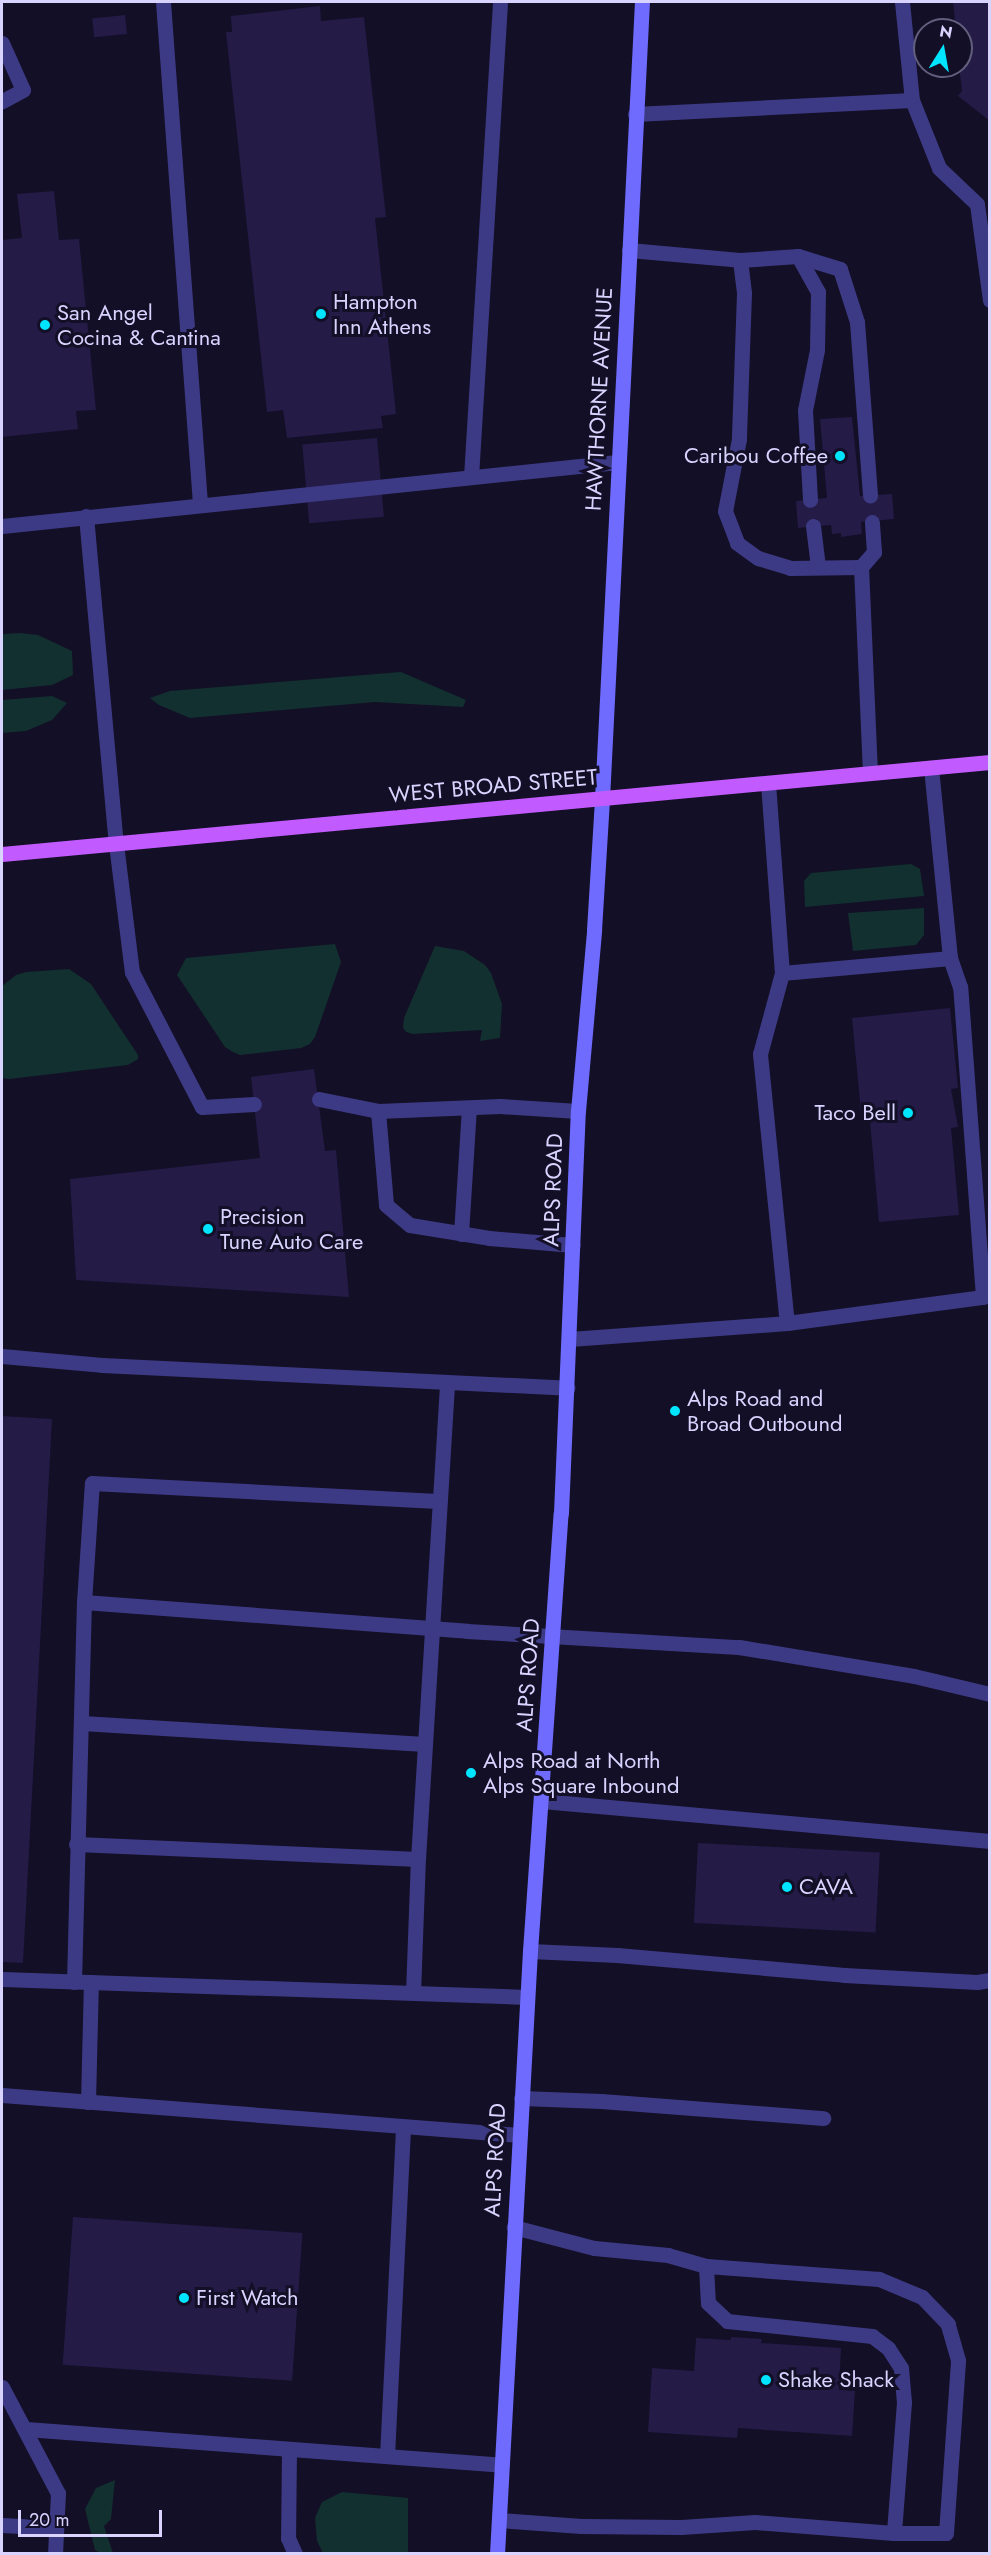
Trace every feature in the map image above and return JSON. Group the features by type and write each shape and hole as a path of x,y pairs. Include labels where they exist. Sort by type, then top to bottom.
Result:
{"main road":[{"name":"HAWTHORNE AVENUE","path":"602,799 642,2"},
{"name":"WEST BROAD STREET","path":"2,854 990,762"},
{"name":"ALPS ROAD","path":"497,2553 530,1951 554,1636 570,1339 578,1111 594,930 602,799"}],"lane":[{"path":"163,2 200,504"},
{"path":"471,477 500,2"},
{"path":"902,2 912,100 939,168 983,203 990,300"},
{"path":"2,43 23,90 2,101"},
{"path":"635,114 912,100"},
{"path":"628,250 740,260 798,256 840,269 857,322 870,496"},
{"path":"798,256 818,291 817,350 805,410 810,500"},
{"path":"740,260 744,293 739,439 725,511 738,543 758,558 790,568 861,567"},
{"path":"2,526 618,462"},
{"path":"86,516 116,844 132,972 202,1107 254,1104"},
{"path":"870,773 861,567 874,552 872,522"},
{"path":"813,526 818,567"},
{"path":"570,1339 787,1323 982,1297 960,987 950,958 931,768"},
{"path":"768,783 782,973 760,1054 787,1323"},
{"path":"782,973 950,958"},
{"path":"319,1099 378,1111 500,1106 578,1111"},
{"path":"461,1234 468,1108"},
{"path":"378,1111 386,1204 410,1225 461,1234 573,1245"},
{"path":"2,1356 102,1365 567,1388"},
{"path":"413,1993 424,1744 434,1628 438,1501 447,1383"},
{"path":"74,1982 84,1602 92,1484 438,1501"},
{"path":"84,1602 434,1628 739,1647 914,1676 990,1694"},
{"path":"82,1723 424,1744"},
{"path":"542,1801 990,1841"},
{"path":"76,1844 418,1858"},
{"path":"530,1951 617,1955 844,1975 977,1982 990,1980"},
{"path":"2,1979 528,1997"},
{"path":"88,2102 91,1982"},
{"path":"2,2095 519,2135"},
{"path":"522,2098 601,2101 823,2118"},
{"path":"387,2456 403,2126"},
{"path":"499,2520 581,2526 681,2527 755,2522 894,2533 946,2533 958,2360 948,2324 922,2297 879,2279 706,2266 668,2255 594,2248 514,2227"},
{"path":"706,2266 708,2303 727,2321 872,2336 888,2348 901,2368 904,2403 894,2533"},
{"path":"2,2387 58,2493 55,2553"},
{"path":"26,2429 502,2465"},
{"path":"289,2449 288,2538 295,2553"},
{"path":"2,2525 56,2528"}],"green space":[{"path":"2,634 38,635 72,651 73,675 52,685 2,690"},
{"path":"401,672 466,700 463,707 375,702 190,718 159,705 150,698 170,691"},
{"path":"52,696 67,703 52,720 26,731 2,733 2,700"},
{"path":"911,864 920,869 924,896 805,907 804,881 811,873"},
{"path":"924,908 924,935 916,945 853,951 848,913"},
{"path":"335,944 341,962 315,1037 310,1044 301,1048 240,1055 233,1052 225,1047 177,975 186,958"},
{"path":"435,946 464,951 485,965 491,973 502,1004 500,1038 480,1041 482,1030 413,1034 406,1032 403,1028 404,1018"},
{"path":"69,969 91,984 138,1055 138,1059 128,1065 2,1078 2,986 16,975 26,972"},
{"path":"115,2480 111,2519 104,2526 113,2553 101,2553 95,2550 85,2509 96,2488"},
{"path":"342,2492 408,2498 408,2553 323,2553 317,2541 315,2518 322,2502"}],"building":[{"path":"953,2 990,2 990,121 958,96 962,91 960,78 973,78 973,18 955,18"},
{"name":"Hampton Inn Athens","path":"320,6 321,21 364,17 386,217 375,218 396,414 381,416 383,428 287,438 283,410 267,412 226,32 232,32 231,16"},
{"path":"125,15 127,34 94,37 92,18"},
{"name":"San Angel Cocina & Cantina","path":"54,191 59,240 79,239 96,410 76,411 78,429 2,437 2,240 22,238 17,194"},
{"name":"Caribou Coffee","path":"852,417 860,496 892,494 894,519 861,522 862,534 841,537 841,533 832,534 831,525 798,528 796,501 827,498 820,419"},
{"path":"377,438 384,517 309,523 302,445"},
{"name":"Taco Bell","path":"950,1008 958,1088 951,1089 958,1127 951,1128 959,1215 879,1222 870,1121 862,1122 852,1018"},
{"name":"Precision Tune Auto Care","path":"314,1069 325,1151 336,1150 349,1297 76,1280 70,1179 260,1158 251,1077"},
{"path":"2,1416 52,1419 23,1963 2,1962"},
{"name":"CAVA","path":"698,1843 880,1853 876,1932 694,1923"},
{"name":"First Watch","path":"73,2217 302,2233 292,2381 63,2365"},
{"name":"Shake Shack","path":"731,2337 762,2339 761,2343 841,2348 839,2390 855,2391 852,2436 738,2428 737,2438 648,2432 652,2368 694,2371 696,2338 731,2340"}],"place":[{"name":"Hampton Inn Athens","path":"321,314"},
{"name":"San Angel Cocina & Cantina","path":"45,325"},
{"name":"Caribou Coffee","path":"840,456"},
{"name":"Taco Bell","path":"908,1113"},
{"name":"Precision Tune Auto Care","path":"208,1229"},
{"name":"Alps Road and Broad Outbound","path":"675,1411"},
{"name":"Alps Road at North Alps Square Inbound","path":"471,1773"},
{"name":"CAVA","path":"787,1887"},
{"name":"First Watch","path":"184,2298"},
{"name":"Shake Shack","path":"766,2380"}]}
